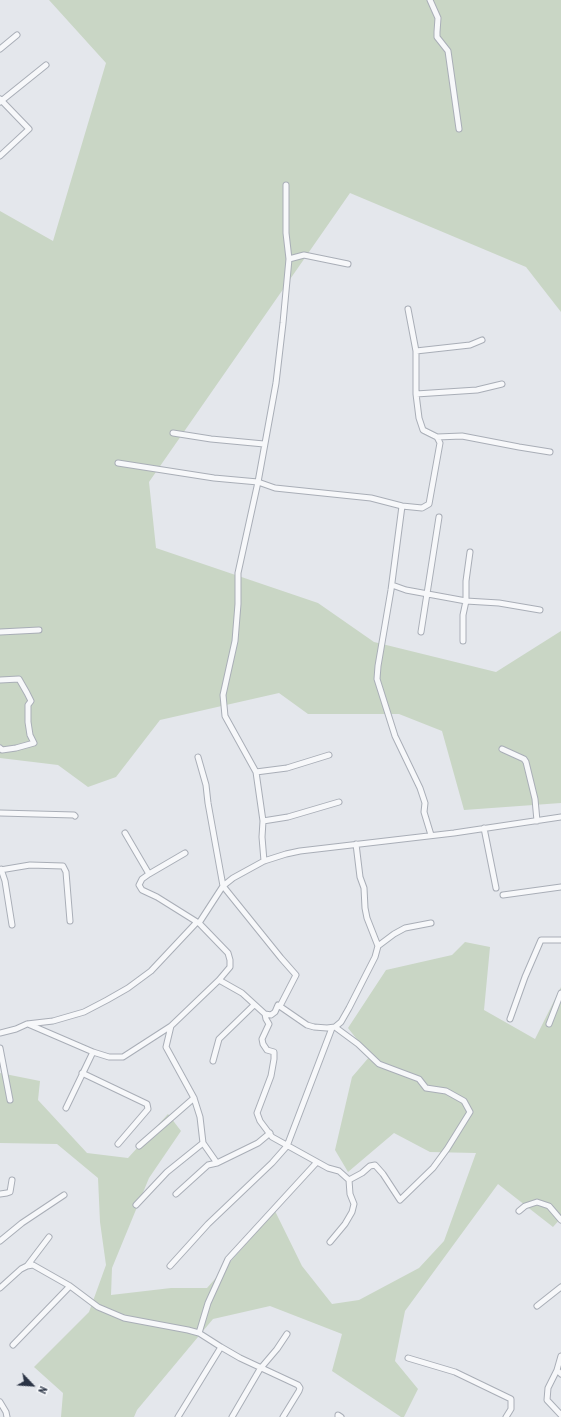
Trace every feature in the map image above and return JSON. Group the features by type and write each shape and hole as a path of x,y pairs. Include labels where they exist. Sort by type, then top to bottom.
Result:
{"street":[{"path":"430,0 438,18 436,32 437,37 448,51 459,129"},
{"path":"0,49 17,35"},
{"path":"0,156 29,129 0,101 46,65"},
{"path":"264,861 262,837 263,821 256,772 225,716 224,695 235,641 238,604 238,573 258,482 276,383 289,259 286,233 286,185"},
{"path":"289,259 304,255 348,264"},
{"path":"408,309 416,351 416,394 419,418 423,430 437,437 462,436 550,452"},
{"path":"416,351 470,345 482,340"},
{"path":"416,394 477,390 502,384"},
{"path":"173,433 211,439 264,444"},
{"path":"118,463 214,478 258,482 275,488 371,498 402,506 422,508 429,504 440,442 437,437"},
{"path":"402,506 392,585 377,679 384,706 395,736 420,788 425,803 424,812 431,835"},
{"path":"421,632 439,517"},
{"path":"463,641 463,615 466,601 466,581 470,552"},
{"path":"392,585 406,590 466,601 499,603 540,610"},
{"path":"0,632 39,630"},
{"path":"0,680 19,680 29,697 31,701 28,705 28,722 30,735 34,743 16,748 2,750 0,748"},
{"path":"502,750 524,759 526,762 535,798 537,821"},
{"path":"256,772 287,768 329,755"},
{"path":"198,757 206,785 223,886 296,975 280,1006 278,1005 275,1012 271,1015 265,1014 242,994 219,980"},
{"path":"263,821 288,817 339,802"},
{"path":"0,813 75,816"},
{"path":"0,1033 16,1029 27,1024 53,1020 84,1012 128,988 150,971 198,922 223,886 233,878 264,861 300,851 561,817"},
{"path":"484,828 496,888"},
{"path":"125,833 149,874"},
{"path":"170,1266 208,1224 272,1164 287,1146 334,1027 344,1017 375,957 378,946 367,918 364,888 360,877 356,844"},
{"path":"27,1024 93,1052 109,1057 123,1057 172,1026 219,980 230,967 228,953 198,922 139,888 138,885 140,881 149,874 185,853"},
{"path":"12,925 5,881 1,869 30,865 63,866 66,872 70,920"},
{"path":"503,896 561,887"},
{"path":"378,946 405,928 431,923"},
{"path":"510,1019 524,978 541,940 561,940"},
{"path":"549,1024 561,992"},
{"path":"213,1061 219,1039 254,1005"},
{"path":"280,1006 307,1025 314,1027 334,1027 358,1044 379,1064 419,1079 426,1088 446,1091 464,1101 470,1112 447,1149 432,1168 400,1200 383,1174 375,1165 370,1166 362,1173 348,1180"},
{"path":"265,1014 269,1024 262,1040 267,1050 274,1052 274,1059 272,1076 257,1112 260,1121 272,1137 328,1168 339,1172 348,1180 350,1194 354,1204 352,1212 330,1242"},
{"path":"172,1026 166,1047 194,1098 200,1117 204,1143 217,1163"},
{"path":"0,1048 2,1071 10,1100"},
{"path":"66,1108 93,1052"},
{"path":"82,1073 147,1104 148,1109 118,1144"},
{"path":"139,1146 194,1098"},
{"path":"176,1194 208,1166 258,1143 270,1133"},
{"path":"136,1205 167,1172 204,1143"},
{"path":"198,1333 208,1303 228,1259 317,1162"},
{"path":"0,1194 7,1194 10,1192 12,1180"},
{"path":"0,1241 22,1223 64,1195"},
{"path":"519,1211 525,1206 537,1202 548,1206 561,1220"},
{"path":"0,1288 26,1266 49,1237"},
{"path":"26,1266 33,1265 70,1286 98,1307 124,1318 198,1333 220,1348 260,1369 298,1385 300,1388 283,1417"},
{"path":"13,1345 70,1286"},
{"path":"537,1306 561,1287"},
{"path":"232,1417 260,1369 277,1349 287,1334"},
{"path":"178,1417 220,1348"},
{"path":"561,1356 559,1372 548,1388 547,1400 561,1415"},
{"path":"408,1358 455,1372 511,1399 511,1409 506,1417"},
{"path":"0,1402 6,1412 7,1417"}],"green space":[{"path":"49,0 561,0 561,312 526,267 350,193 149,482 156,548 318,603 374,642 496,672 561,631 561,803 464,810 442,731 399,714 308,714 279,693 160,720 116,777 88,787 58,765 0,758 0,211 53,241 106,63"},
{"path":"465,942 490,947 484,1010 535,1039 561,987 561,1218 553,1227 498,1184 405,1311 395,1361 418,1389 404,1417 401,1417 332,1371 342,1334 270,1306 213,1319 137,1410 134,1417 61,1417 63,1393 34,1367 89,1312 106,1265 100,1222 98,1178 57,1144 0,1143 0,1073 40,1081 38,1100 87,1153 128,1158 168,1114 181,1131 149,1178 112,1268 111,1295 171,1288 207,1288 275,1211 302,1266 332,1304 359,1300 419,1268 444,1241 476,1153 430,1152 394,1133 348,1172 335,1150 352,1077 370,1056 348,1028 386,970 452,955"}]}
